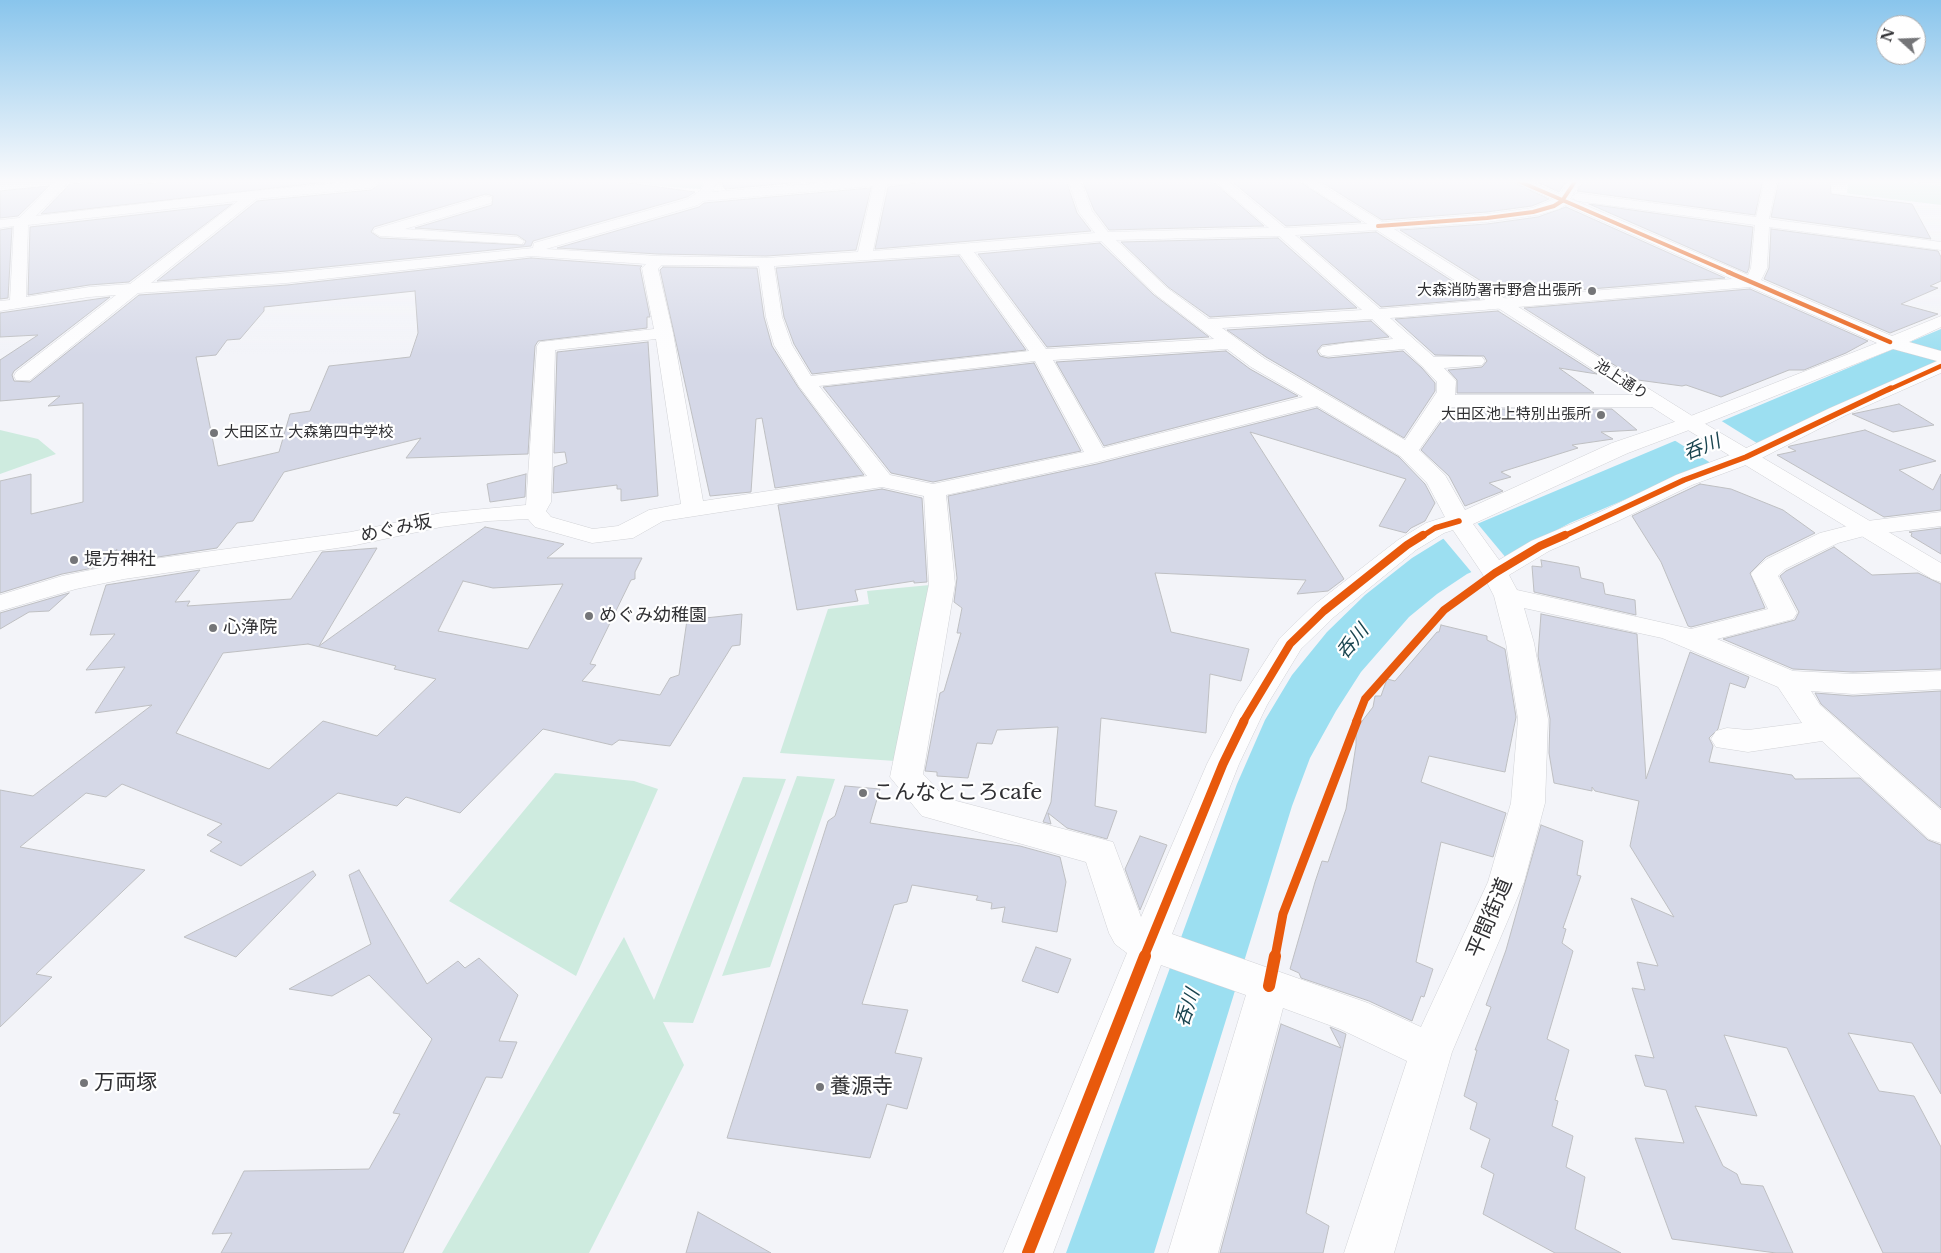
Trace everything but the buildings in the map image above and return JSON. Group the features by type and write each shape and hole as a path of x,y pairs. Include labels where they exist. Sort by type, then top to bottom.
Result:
{"street":[{"path":"18,303 20,238"},
{"path":"23,376 198,238"},
{"path":"489,238 546,244"},
{"path":"516,254 565,238"},
{"path":"864,257 868,238"},
{"path":"0,306 133,289 287,278 531,252 658,260 766,262 864,257 1077,238"},
{"path":"1107,238 1161,291 1258,363 1408,451 1437,480 1460,524"},
{"path":"1289,238 1377,314 1430,363 1446,381 1446,392 1442,401 1408,451"},
{"name":"池上通り","path":"1398,238 1504,303 1694,426 1941,574"},
{"path":"1655,238 1894,343 1941,358"},
{"path":"1752,282 1759,268 1761,238"},
{"path":"1885,238 1941,246"},
{"path":"964,249 1041,355 1097,456"},
{"path":"658,260 650,268 664,333 693,509"},
{"path":"766,262 774,317 783,345 806,382 882,480"},
{"path":"1203,324 1377,314 1752,282"},
{"path":"1028,1253 1159,948 1229,752 1252,705 1290,644 1324,611 1407,545 1435,528 1460,524 1620,448 1694,426 1894,343 1941,321"},
{"path":"664,333 546,346 540,502 534,512 543,522 592,536 624,533 657,515 882,480 934,491 1097,456 1319,399"},
{"path":"806,382 1041,355 1231,342"},
{"path":"1328,351 1407,343"},
{"path":"1430,363 1476,361"},
{"path":"1498,579 1540,546 1941,366"},
{"path":"1442,401 1655,401"},
{"path":"934,491 942,584 906,777 934,807 1101,852 1128,933 1159,948 1354,1016 1431,1052"},
{"name":"めぐみ坂","path":"0,603 71,582 124,571 351,539 441,520 488,514 534,512"},
{"path":"1690,638 1783,613 1764,574 1776,564 1836,535 1867,528 1941,519"},
{"name":"平間街道","path":"1369,1253 1431,1052 1506,882 1528,803 1533,720 1520,643 1498,579 1460,524"},
{"path":"1498,579 1690,638 1788,680 1853,684 1941,680"},
{"path":"1788,680 1810,712 1941,830"},
{"path":"1727,738 1748,740 1829,730"},
{"path":"1193,1253 1265,984"}],"green space":[{"path":"0,430 38,439 56,454 0,474"},
{"path":"930,585 895,761 780,753 828,609 869,604 867,591"},
{"path":"555,773 634,781 658,789 576,976 449,901"},
{"path":"797,776 835,779 770,967 722,976"},
{"path":"743,777 786,779 693,1023 663,1022 684,1065 589,1253 442,1253 624,937 654,1000"}],"water":[{"name":"呑川","path":"1941,329 1941,361 1760,442 1570,523 1506,557 1467,574 1437,594 1409,617 1361,672 1336,711 1310,758 1292,806 1154,1253 1066,1253 1237,784 1265,720 1292,675 1327,632 1365,595 1412,558 1446,537"}],"pier":[{"path":"1720,420 1760,445 1714,465 1674,440"},
{"path":"1477,523 1507,559 1473,574 1442,537"}],"cycle path":[{"path":"1651,238 1890,342"},
{"path":"1269,986 1283,914 1365,699 1444,610 1495,573 1540,546 1610,516 1684,480 1746,457 1837,412 1941,366"},
{"path":"1028,1253 1159,920 1223,764 1252,705 1290,644 1324,611 1407,545 1435,528 1459,521"}],"place":[{"name":"大森消防署市野倉出張所","path":"1592,291"},
{"name":"大田区池上特別出張所","path":"1601,415"},
{"name":"大田区立 大森第四中学校","path":"214,433"},
{"name":"堤方神社","path":"74,560"},
{"name":"めぐみ幼稚園","path":"589,616"},
{"name":"心浄院","path":"213,628"},
{"name":"こんなところcafe","path":"863,793"},
{"name":"万両塚","path":"84,1083"},
{"name":"養源寺","path":"820,1087"}]}
